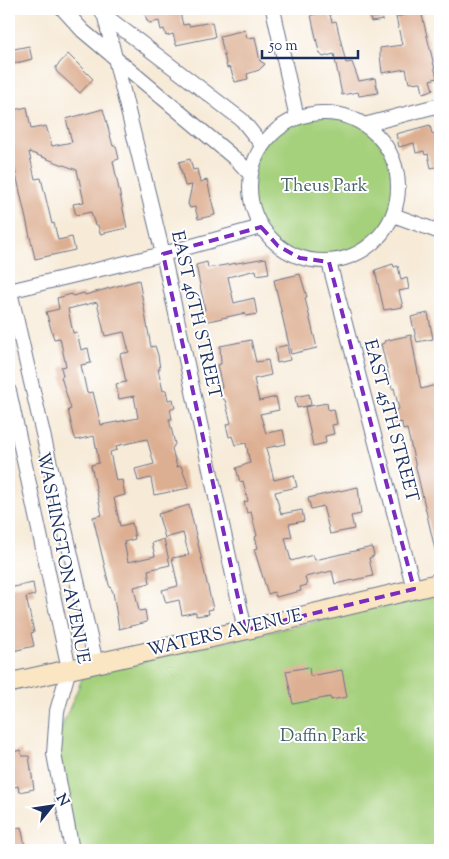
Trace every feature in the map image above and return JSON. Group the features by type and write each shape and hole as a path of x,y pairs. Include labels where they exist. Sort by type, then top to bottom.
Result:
{"main road":[{"name":"WATERS AVENUE","path":"9,684 440,583"}],"street":[{"path":"63,9 83,31 239,162 250,174"},
{"path":"273,9 297,118"},
{"path":"102,11 242,120 262,145"},
{"name":"EAST 46TH STREET","path":"102,11 116,59 163,254 245,630"},
{"path":"364,125 440,105"},
{"path":"319,113 345,116 364,125 384,145 395,168 398,189 393,215 387,227 369,246 344,259 329,262 300,258 278,246 261,227 251,202 250,174 254,159 262,145 281,126 297,118 319,113"},
{"path":"393,215 440,232"},
{"path":"9,290 163,254 261,227"},
{"name":"EAST 45TH STREET","path":"329,262 414,589"},
{"name":"WASHINGTON AVENUE","path":"9,290 96,663"},
{"name":"WASHINGTON AVENUE","path":"9,391 69,669 57,711 54,754 72,850"}],"highlighted area":[{"path":"261,227 278,246 300,258 329,262 414,589 245,630 163,254"}],"green space":[{"name":"Theus Park","path":"323,113 337,114 351,119 364,125 375,135 385,146 391,159 396,173 396,201 391,215 385,228 375,239 364,249 351,255 337,260 323,261 309,260 295,255 282,249 271,239 261,228 255,215 250,201 249,187 250,173 255,159 261,146 271,135 282,125 295,119 309,114"},
{"name":"Daffin Park","path":"440,593 440,850 77,850 56,740 84,674"}],"building":[{"path":"144,9 179,9 183,25 189,24 189,26 212,22 215,37 176,45 173,34 166,36 164,29 161,30 159,21 150,23 147,21"},
{"path":"315,9 328,9 332,22 336,21 346,63 352,62 359,81 375,78 378,93 359,96 358,92 342,95 334,54 323,57 319,52 311,15 316,14"},
{"path":"368,9 380,9 383,20 371,22"},
{"path":"421,11 437,78 430,80 433,90 423,93 421,82 409,83 406,69 382,73 380,55 380,48 402,45 396,17"},
{"path":"245,30 247,38 255,37 260,61 265,64 259,70 247,74 248,79 235,82 230,67 227,68 220,36"},
{"path":"29,46 32,59 9,65 9,50"},
{"path":"68,54 93,79 80,93 56,71 56,67"},
{"path":"27,107 31,129 46,126 52,146 72,142 66,119 103,109 113,146 116,146 119,159 113,161 127,228 100,234 98,225 95,225 91,212 76,215 73,204 84,202 77,170 29,152 35,179 41,178 52,224 54,223 58,240 72,237 75,250 35,259 9,143 9,111"},
{"path":"430,125 432,134 440,132 440,166 431,168 428,154 425,155 424,151 416,153 414,143 399,147 396,134"},
{"path":"190,159 193,170 197,169 200,182 207,180 215,215 198,219 195,207 190,208 188,204 192,185 185,186 179,162"},
{"path":"266,258 269,273 257,275 256,270 228,277 234,303 254,298 257,314 246,316 245,313 204,322 202,311 205,310 196,265 207,262 208,268"},
{"path":"393,264 394,267 398,266 401,280 407,278 409,289 399,291 403,307 384,310 375,270"},
{"path":"300,274 307,297 305,298 317,348 291,354 274,280"},
{"path":"139,280 151,347 155,346 158,355 160,369 158,369 163,391 166,390 168,400 173,399 175,408 170,409 172,419 169,419 175,444 172,449 177,467 181,466 189,488 154,495 151,478 138,481 135,469 154,464 147,439 116,446 117,450 110,452 116,481 122,480 125,495 114,498 120,526 132,523 135,539 124,542 128,562 155,556 152,543 164,539 170,565 148,570 150,583 134,587 139,611 145,610 147,622 119,629 113,592 109,585 93,517 102,515 91,465 99,463 94,436 76,440 74,435 68,410 71,409 61,377 63,376 61,367 66,366 60,338 54,339 46,312 59,309 57,298 72,294 73,296 84,293 85,295","holes":["97,302 105,336 124,332 129,352 120,354 126,382 116,384 119,399 134,396 138,418 101,425 93,392 87,393 81,365 91,363 88,348 81,350 77,332 73,333 68,309"]},
{"path":"428,313 433,339 417,342 411,317"},
{"path":"411,335 421,389 440,384 440,557 437,558 407,429 403,430 402,422 396,424 393,411 399,409 381,344 385,343 384,341"},
{"path":"251,340 256,362 268,360 271,375 254,379 259,401 276,397 279,410 260,414 266,433 283,430 286,444 266,448 274,480 294,475 297,487 275,492 281,514 302,510 304,521 289,524 292,537 285,538 291,561 313,555 315,560 372,547 374,556 369,558 373,576 335,584 332,571 305,577 307,585 300,587 301,591 276,597 274,592 268,594 254,549 258,548 251,512 247,513 244,502 248,501 243,481 240,482 236,468 250,463 246,443 235,445 232,436 229,437 226,425 231,423 225,400 220,397 217,388 222,387 217,365 221,364 220,346"},
{"path":"287,345 290,360 277,363 275,348"},
{"path":"309,394 311,405 297,408 295,397"},
{"path":"327,403 328,410 334,409 337,424 332,425 334,434 325,436 326,443 313,446 305,407"},
{"path":"358,487 361,514 351,516 354,529 330,534 323,506 311,509 308,498"},
{"path":"189,505 213,609 208,610 209,614 196,616 196,612 182,615 179,600 166,603 162,590 178,586 172,558 189,555 183,533 165,538 158,514"},
{"path":"33,583 35,595 26,597 34,632 31,633 34,646 9,652 9,588"},
{"path":"309,667 310,676 342,670 347,697 331,700 330,697 293,704 286,671"},
{"path":"21,750 22,756 29,756 34,789 19,792 18,786 10,788 9,759 11,759 9,753"},
{"path":"21,827 26,850 12,850 9,830"}]}
